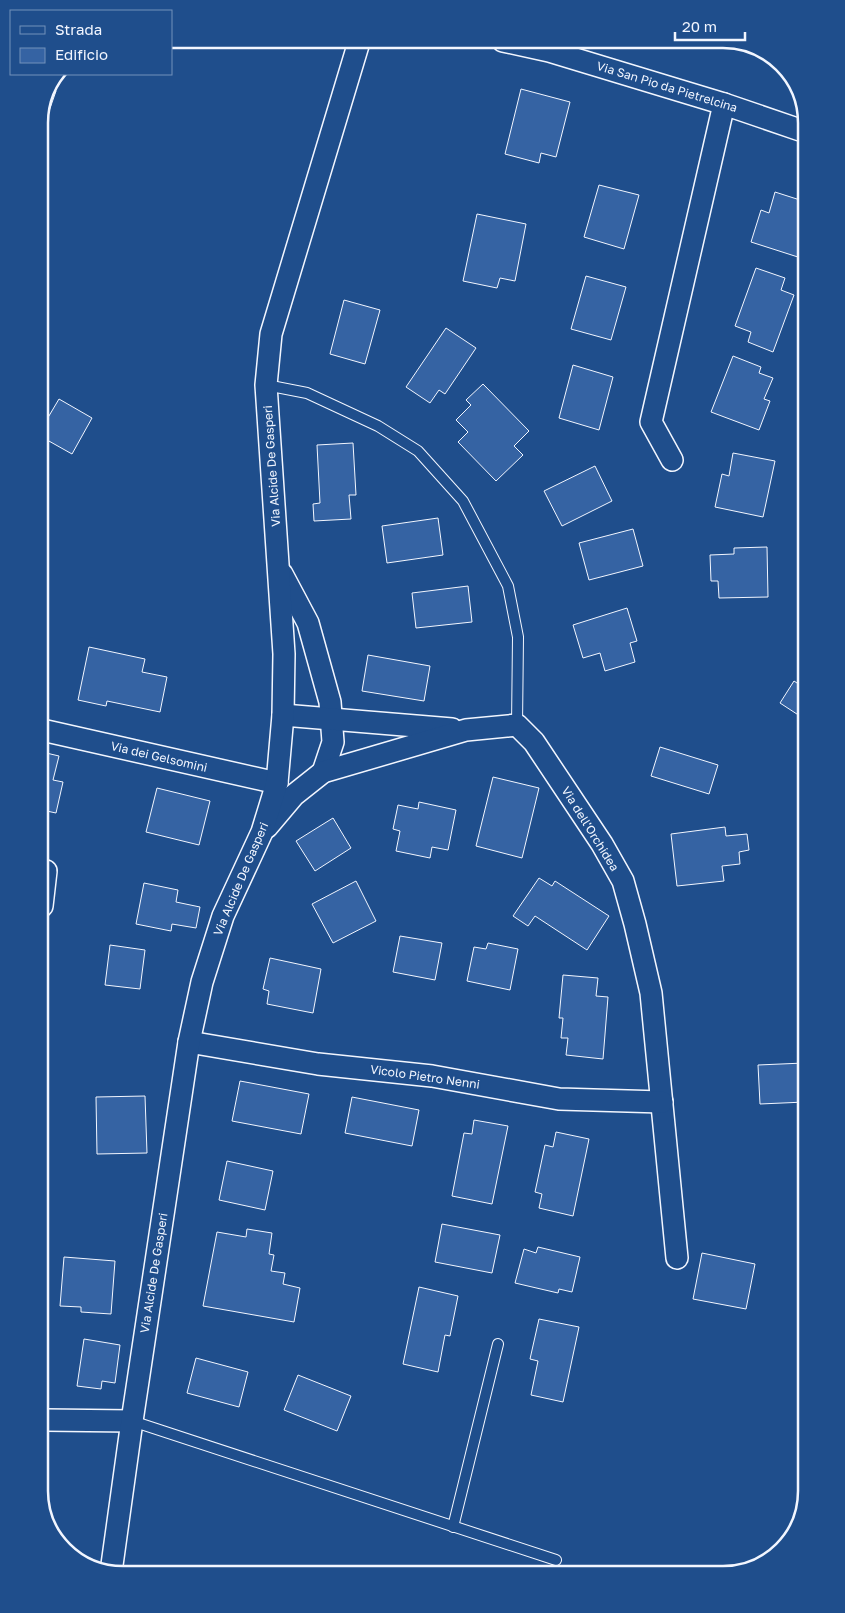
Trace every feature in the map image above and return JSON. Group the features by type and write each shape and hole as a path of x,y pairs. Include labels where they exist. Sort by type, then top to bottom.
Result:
{"street":[{"name":"Via Alcide De Gasperi","path":"112,1564 189,1042 202,982 223,916 262,832 277,783 283,716 284,654 266,385 271,334 357,48"},
{"name":"Via San Pio da Pietrelcina","path":"539,48 724,104 798,129"},
{"path":"672,460 650,422 724,104"},
{"path":"278,567 308,624 330,702 333,742 323,772"},
{"path":"283,716 466,730 517,725"},
{"name":"Via dell'Orchidea","path":"517,725 534,742 602,844 623,881 635,924 650,993 677,1258"},
{"path":"262,832 294,796 323,772 466,730"},
{"name":"Via dei Gelsomini","path":"48,731 277,783"},
{"name":"Vicolo Pietro Nenni","path":"189,1042 318,1064 432,1076 559,1099 662,1102"},
{"path":"48,1420 132,1421"}],"lane":[{"path":"266,385 306,393 378,426 418,451 463,501 508,586 518,636 517,725"},
{"path":"453,1526 498,1344"},
{"path":"132,1421 556,1560"}],"building":[{"path":"521,89 570,102 556,157 541,153 539,163 505,154"},
{"path":"55,90 56,91 49,112 50,103"},
{"path":"599,185 639,195 624,249 584,237"},
{"path":"775,192 798,199 798,257 751,242 761,210 769,213"},
{"path":"477,214 526,224 515,281 500,278 497,288 463,281"},
{"path":"756,268 785,278 781,290 794,295 773,352 748,342 751,332 735,326"},
{"path":"586,276 626,287 611,340 571,329"},
{"path":"344,300 380,310 365,364 330,354"},
{"path":"446,328 476,348 445,394 439,390 430,403 406,387"},
{"path":"733,356 761,367 759,373 773,378 764,399 770,401 759,430 711,412"},
{"path":"573,365 613,377 599,430 559,418"},
{"path":"483,384 529,431 514,446 523,455 496,481 458,442 468,432 456,420 471,405 466,400"},
{"path":"59,399 92,418 72,454 48,440 48,418"},
{"path":"353,443 356,495 349,495 351,519 314,521 313,504 320,503 317,445"},
{"path":"733,453 775,461 763,517 715,507 722,474 729,476"},
{"path":"595,466 612,501 562,526 544,491"},
{"path":"438,518 443,555 387,563 382,526"},
{"path":"633,529 643,566 589,580 579,543"},
{"path":"767,547 768,597 719,598 718,581 711,581 710,555 734,554 734,548"},
{"path":"468,586 472,622 416,628 412,593"},
{"path":"627,608 637,641 630,643 635,662 605,671 600,653 583,658 573,625"},
{"path":"89,647 145,659 142,672 167,677 160,712 107,701 106,706 78,700"},
{"path":"368,655 430,666 424,701 362,691"},
{"path":"794,681 798,684 798,715 780,703"},
{"path":"660,747 718,765 709,794 651,776"},
{"path":"48,753 59,756 53,780 63,782 56,813 48,811"},
{"path":"493,777 539,788 522,858 476,846"},
{"path":"157,788 210,801 199,845 146,832"},
{"path":"419,802 456,810 448,850 432,847 430,858 396,851 400,831 393,829 398,805 418,809"},
{"path":"333,818 351,848 315,871 296,841"},
{"path":"725,827 726,836 747,834 749,850 739,852 740,864 722,866 724,881 677,886 671,834"},
{"path":"539,878 552,886 555,881 609,916 587,950 535,916 528,926 513,916"},
{"path":"356,881 376,921 333,943 312,904"},
{"path":"144,883 178,890 176,902 200,907 196,928 172,924 171,931 136,924"},
{"path":"400,936 442,943 435,980 393,972"},
{"path":"488,943 518,949 510,990 467,981 474,947 486,949"},
{"path":"110,945 145,950 140,989 105,985"},
{"path":"270,958 321,969 313,1013 267,1004 269,991 263,989"},
{"path":"563,975 598,978 596,996 608,997 603,1059 566,1055 568,1038 561,1038 563,1018 559,1018"},
{"path":"798,1063 798,1102 760,1104 758,1065"},
{"path":"240,1081 309,1094 301,1134 232,1121"},
{"path":"145,1096 147,1153 97,1154 96,1097"},
{"path":"352,1097 419,1110 412,1146 345,1133"},
{"path":"474,1120 508,1126 492,1204 452,1196 464,1133 472,1134"},
{"path":"556,1132 589,1139 573,1216 539,1208 542,1194 535,1192 545,1145 553,1147"},
{"path":"227,1161 273,1171 265,1210 219,1200"},
{"path":"442,1224 500,1235 492,1273 435,1262"},
{"path":"247,1229 272,1233 269,1254 274,1255 271,1271 285,1273 283,1284 300,1288 294,1322 203,1306 217,1232 246,1237"},
{"path":"538,1247 580,1257 572,1292 559,1289 558,1293 515,1283 524,1249 536,1253"},
{"path":"702,1253 755,1264 746,1309 693,1299"},
{"path":"64,1257 115,1261 111,1314 81,1312 81,1307 60,1306"},
{"path":"419,1287 458,1296 450,1336 445,1335 438,1372 403,1364"},
{"path":"539,1319 579,1327 563,1402 531,1395 538,1361 530,1359"},
{"path":"84,1339 120,1345 115,1383 102,1381 101,1389 77,1386"},
{"path":"196,1358 248,1372 239,1407 187,1393"},
{"path":"298,1375 351,1396 337,1431 284,1410"}]}
